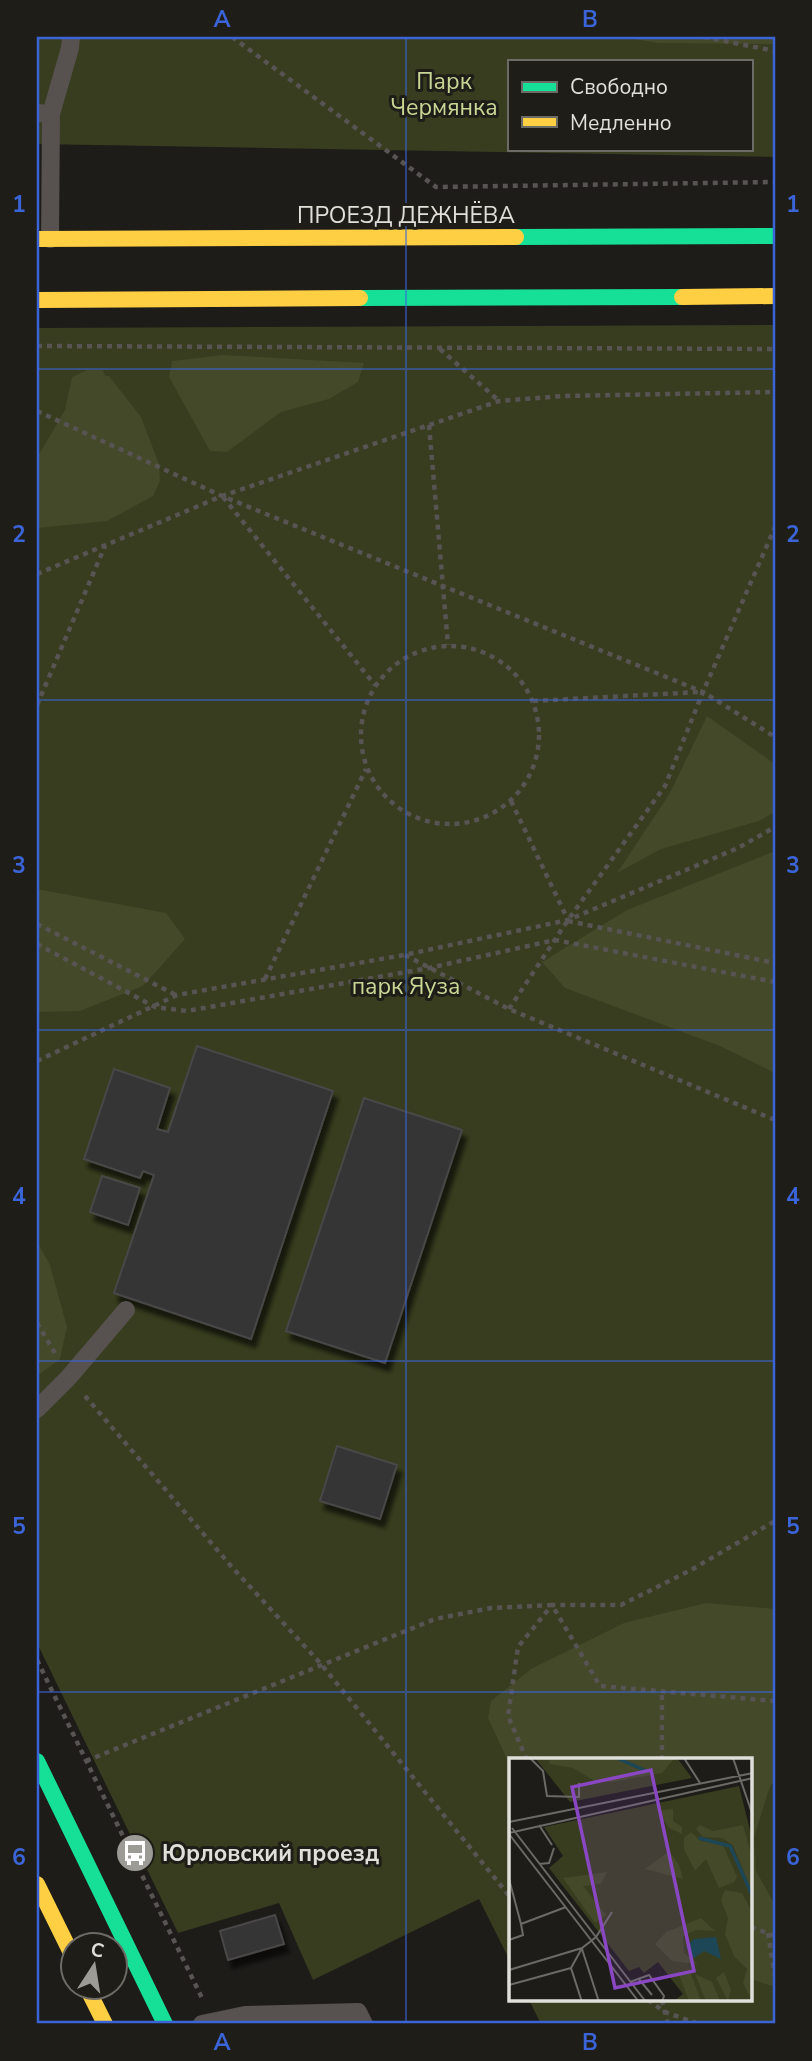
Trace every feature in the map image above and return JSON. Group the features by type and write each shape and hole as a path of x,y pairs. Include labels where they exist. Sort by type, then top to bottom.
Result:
{"main road":[{"name":"ПРОЕЗД ДЕЖНЁВА","path":"43,239 775,236"},
{"path":"37,300 775,296"},
{"path":"37,1761 165,2024"},
{"path":"37,1884 61,1932"},
{"path":"95,2002 105,2024"}],"lane":[{"path":"43,239 44,113 70,48 71,37"},
{"path":"37,1409 69,1377 126,1310"},
{"path":"207,2023 358,2012 364,2024"}],"path":[{"path":"232,37 436,187 775,182"},
{"path":"704,37 775,51"},
{"path":"37,346 775,349"},
{"path":"440,349 499,401"},
{"path":"37,574 222,496 499,401 563,396 775,392"},
{"path":"37,411 222,496 703,692 775,737"},
{"path":"429,425 448,645"},
{"path":"222,496 375,685"},
{"path":"509,1009 568,920 665,786 775,527"},
{"path":"37,705 105,545"},
{"path":"448,645 470,647 490,654 516,674 533,701 539,722 540,744 535,765 525,784 511,800 493,813 473,821 452,824 430,822 410,815 392,803 377,787 367,768 361,747 360,726 365,704 375,685 389,669 407,656 427,648 448,645"},
{"path":"533,701 703,692"},
{"path":"265,979 367,768"},
{"path":"511,800 568,920"},
{"path":"37,1061 177,995 404,955 568,920 738,848 775,827"},
{"path":"568,920 775,964"},
{"path":"37,924 177,995"},
{"path":"37,944 155,1007 187,1011 429,968 555,940 775,982"},
{"path":"404,955 509,1009 775,1120"},
{"path":"37,1323 69,1377 231,1566 321,1664 509,1896"},
{"path":"86,1761 435,1619 491,1608 621,1605 691,1570 775,1521"},
{"path":"552,1605 600,1686 775,1701"},
{"path":"526,1758 508,1716 518,1647 552,1605"},
{"path":"37,1661 207,2023"},
{"path":"662,1691 662,1758"},
{"path":"752,1927 775,1936"},
{"path":"768,1933 775,1977"},
{"path":"651,2002 665,2012 699,2024"},
{"path":"662,2002 668,2024"}],"green space":[{"name":"Парк Чермянка","path":"37,37 775,37 775,157 37,144"},
{"path":"623,37 775,37 775,44 658,43"},
{"name":"парк Яуза","path":"775,325 775,2024 541,2024 530,2002 752,2002 752,1758 509,1758 509,1959 479,1899 313,1980 279,1903 178,1933 37,1643 37,328"},
{"path":"223,355 364,363 358,382 329,399 281,412 227,452 210,451 169,377 172,361"},
{"path":"87,370 103,370 105,376 109,376 141,417 159,464 160,481 153,496 107,521 37,528 37,458 65,410 72,377"},
{"path":"707,716 775,764 775,812 759,821 661,849 617,873 670,793"},
{"path":"775,851 775,1073 720,1046 565,988 542,962 627,910"},
{"path":"37,889 166,913 185,939 143,986 80,1011 37,1012"},
{"path":"37,1242 50,1265 67,1327 60,1359 37,1376"},
{"path":"706,1603 775,1609 775,1779 769,1789 754,1838 756,1871 775,1905 775,1987 752,1979 752,1758 509,1758 509,1764 488,1718 491,1701 531,1669 624,1623"}],"building":[{"path":"197,1046 333,1091 251,1339 114,1293 154,1175 143,1171 140,1178 84,1159 114,1069 170,1088 157,1129 168,1132"},
{"path":"364,1098 462,1130 385,1363 286,1331"},
{"path":"102,1176 140,1188 128,1225 90,1212"},
{"path":"337,1446 397,1465 380,1519 320,1501"},
{"path":"275,1915 284,1944 228,1960 220,1931"}],"traffic: fast":[{"path":"516,237 775,236"},
{"path":"360,298 682,297"},
{"path":"37,1761 165,2024"}],"traffic: slow":[{"path":"37,239 516,237"},
{"path":"682,297 775,296"},
{"path":"37,300 360,298"},
{"path":"37,1884 61,1932"},
{"path":"94,2002 105,2024"}],"place":[{"name":"Юрловский проезд","path":"135,1853"}]}
